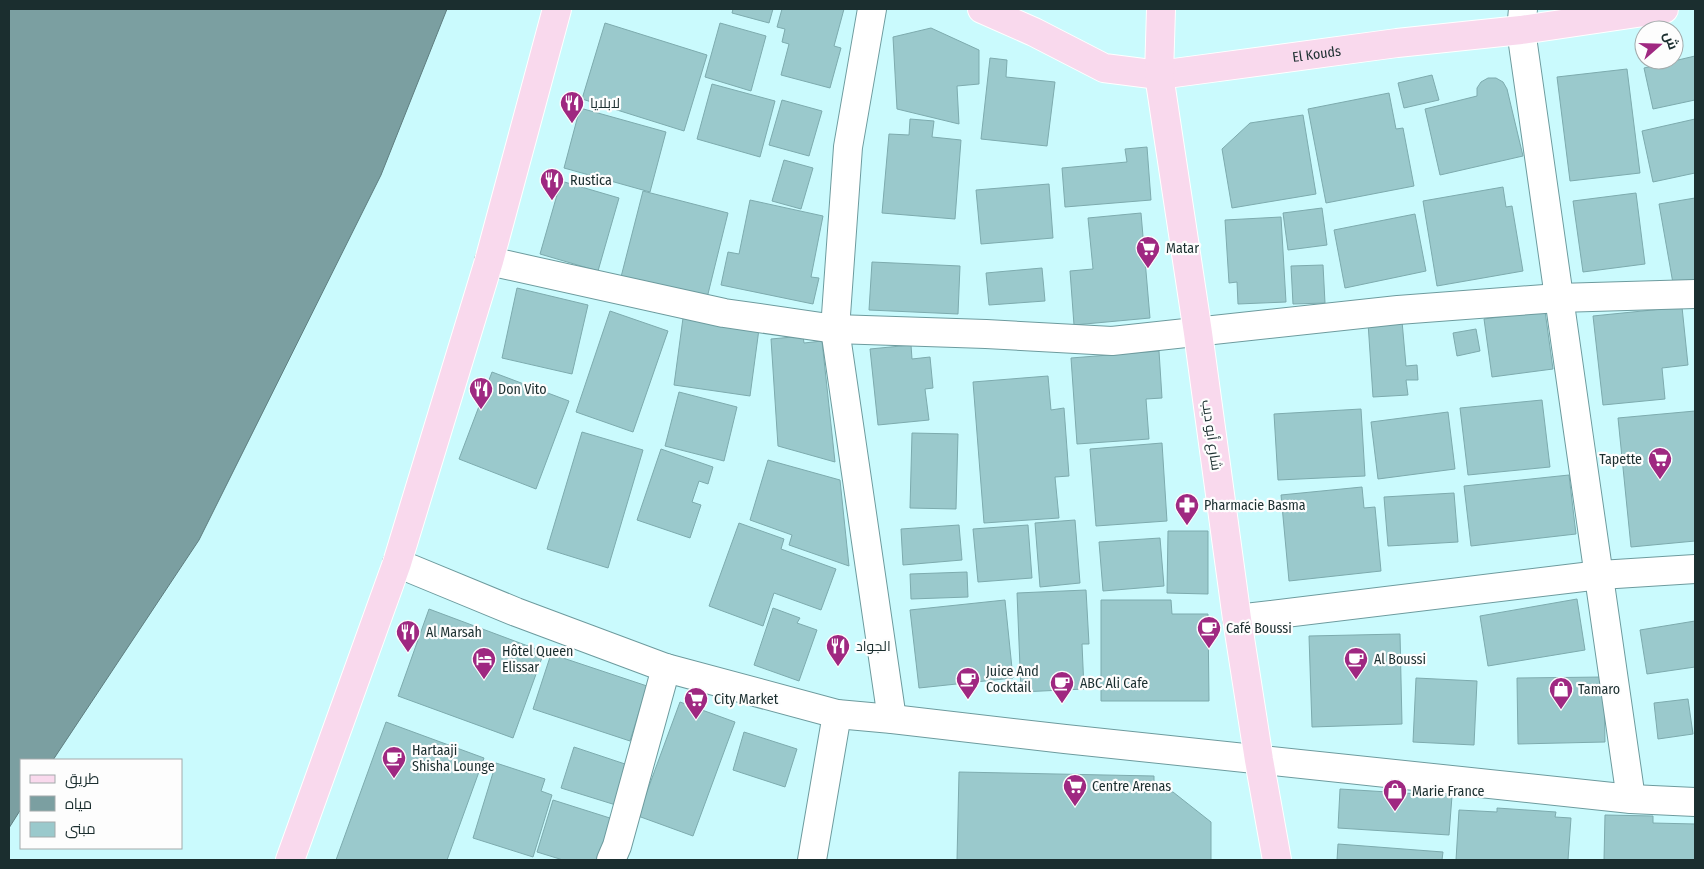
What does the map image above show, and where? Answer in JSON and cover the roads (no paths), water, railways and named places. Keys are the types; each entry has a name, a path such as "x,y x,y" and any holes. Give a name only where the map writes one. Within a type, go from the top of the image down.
{"main road":[{"path":"290,860 398,563 489,260 556,9"},
{"name":"El Kouds","path":"982,9 1034,32 1104,68 1159,75 1397,42 1522,19 1664,9"},
{"name":"شارع أبو ديب","path":"1161,9 1159,75 1198,333 1237,619 1277,860"}],"street":[{"path":"872,9 848,147 835,329 892,719"},
{"path":"1522,19 1558,298 1600,575 1631,799"},
{"path":"489,260 724,313 835,329 986,334 1112,341 1398,310 1558,298 1695,294"},
{"path":"398,563 516,612 666,668 838,714 1631,799 1695,802"},
{"path":"1237,619 1600,575 1695,569"},
{"path":"611,860 617,846 666,668"},
{"path":"812,860 838,714"}],"water":[{"path":"9,9 447,9 381,175 199,540 54,759 20,759 20,811 9,828"}],"place":[{"name":"لابلايا","path":"572,124"},
{"name":"Rustica","path":"552,201"},
{"name":"Matar","path":"1148,269"},
{"name":"Don Vito","path":"481,410"},
{"name":"Tapette","path":"1660,480"},
{"name":"Pharmacie Basma","path":"1187,526"},
{"name":"Café Boussi","path":"1209,649"},
{"name":"Al Marsah","path":"408,653"},
{"name":"الجواد","path":"838,667"},
{"name":"Hôtel Queen Elissar","path":"484,680"},
{"name":"Al Boussi","path":"1356,680"},
{"name":"Juice And Cocktail","path":"968,700"},
{"name":"ABC Ali Cafe","path":"1062,704"},
{"name":"Tamaro","path":"1561,710"},
{"name":"City Market","path":"696,720"},
{"name":"Hartaaji Shisha Lounge","path":"394,779"},
{"name":"Centre Arenas","path":"1075,807"},
{"name":"Marie France","path":"1395,812"}]}
